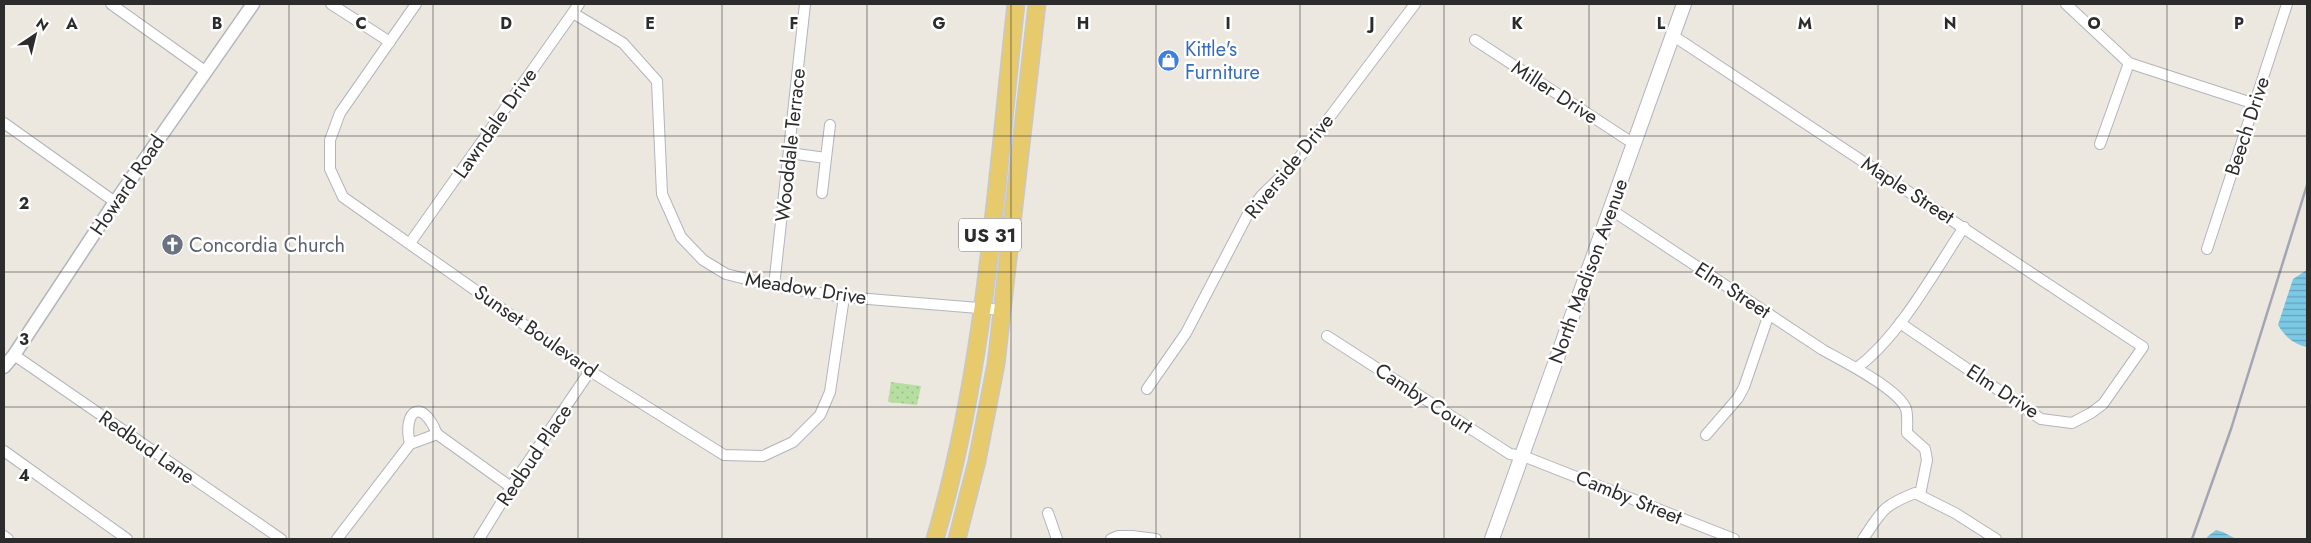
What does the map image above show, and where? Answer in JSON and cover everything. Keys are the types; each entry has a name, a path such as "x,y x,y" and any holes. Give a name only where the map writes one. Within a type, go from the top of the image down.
{"main road":[{"name":"US 31","path":"937,532 954,465 976,354 1016,4"},
{"name":"US 31","path":"957,539 977,462 996,364 1037,4"},
{"name":"North Madison Avenue","path":"1492,539 1684,4"}],"street":[{"path":"111,4 205,71"},
{"name":"Howard Road","path":"4,367 14,355 114,202 251,4"},
{"path":"332,4 390,42"},
{"name":"Sunset Boulevard","path":"416,4 340,113 330,140 330,170 343,197 590,371 724,455 763,456 793,442 820,415 830,392 844,297"},
{"name":"Wooddale Terrace","path":"774,286 805,4"},
{"name":"Riverside Drive","path":"1147,389 1186,333 1248,212 1262,195 1296,162 1415,4"},
{"path":"2066,4 2129,63 2255,104"},
{"name":"Beech Drive","path":"2207,249 2287,4"},
{"name":"Meadow Drive","path":"576,8 624,43 656,81 662,194 681,237 704,260 726,274 774,286 844,297 1003,310"},
{"name":"Lawndale Drive","path":"410,243 576,8"},
{"name":"Maple Street","path":"1672,35 2143,347"},
{"name":"Miller Drive","path":"1475,40 1634,144"},
{"path":"2100,144 2129,63"},
{"path":"4,123 114,202"},
{"path":"822,192 830,125"},
{"path":"789,153 826,158"},
{"name":"Elm Street","path":"1610,209 1823,350 1858,368 1899,399 1906,408 1906,433 1925,449 1927,460 1918,494"},
{"path":"1858,368 1874,355 1900,323 1964,227"},
{"path":"1706,435 1738,398 1744,387 1769,314"},
{"name":"Elm Drive","path":"1900,323 2041,419 2072,423 2103,404 2143,347"},
{"name":"Camby Court","path":"1327,336 1510,454 1523,456"},
{"name":"Redbud Lane","path":"14,355 281,539"},
{"name":"Redbud Place","path":"479,539 511,487 590,371"},
{"path":"410,444 406,429 410,417 415,413 423,412 428,414 437,434 511,487"},
{"path":"337,539 410,444 437,434"},
{"path":"4,451 127,539"},
{"name":"Camby Street","path":"1523,456 1734,539"},
{"path":"1863,539 1884,508 1896,500 1918,494 1955,512 1996,539"},
{"path":"1048,513 1057,539"},
{"path":"4,536 8,539"},
{"path":"1111,539 1118,536 1156,539"}],"green space":[{"path":"891,382 921,386 917,405 888,402"}],"water":[{"path":"2307,270 2307,347 2290,339 2278,325 2293,279"},
{"path":"2216,530 2236,539 2208,539 2207,537"}],"railway":[{"path":"2192,539 2231,429 2307,185"}],"place":[{"name":"Kittle's Furniture","path":"1169,61"},
{"name":"Concordia Church","path":"173,245"}]}
